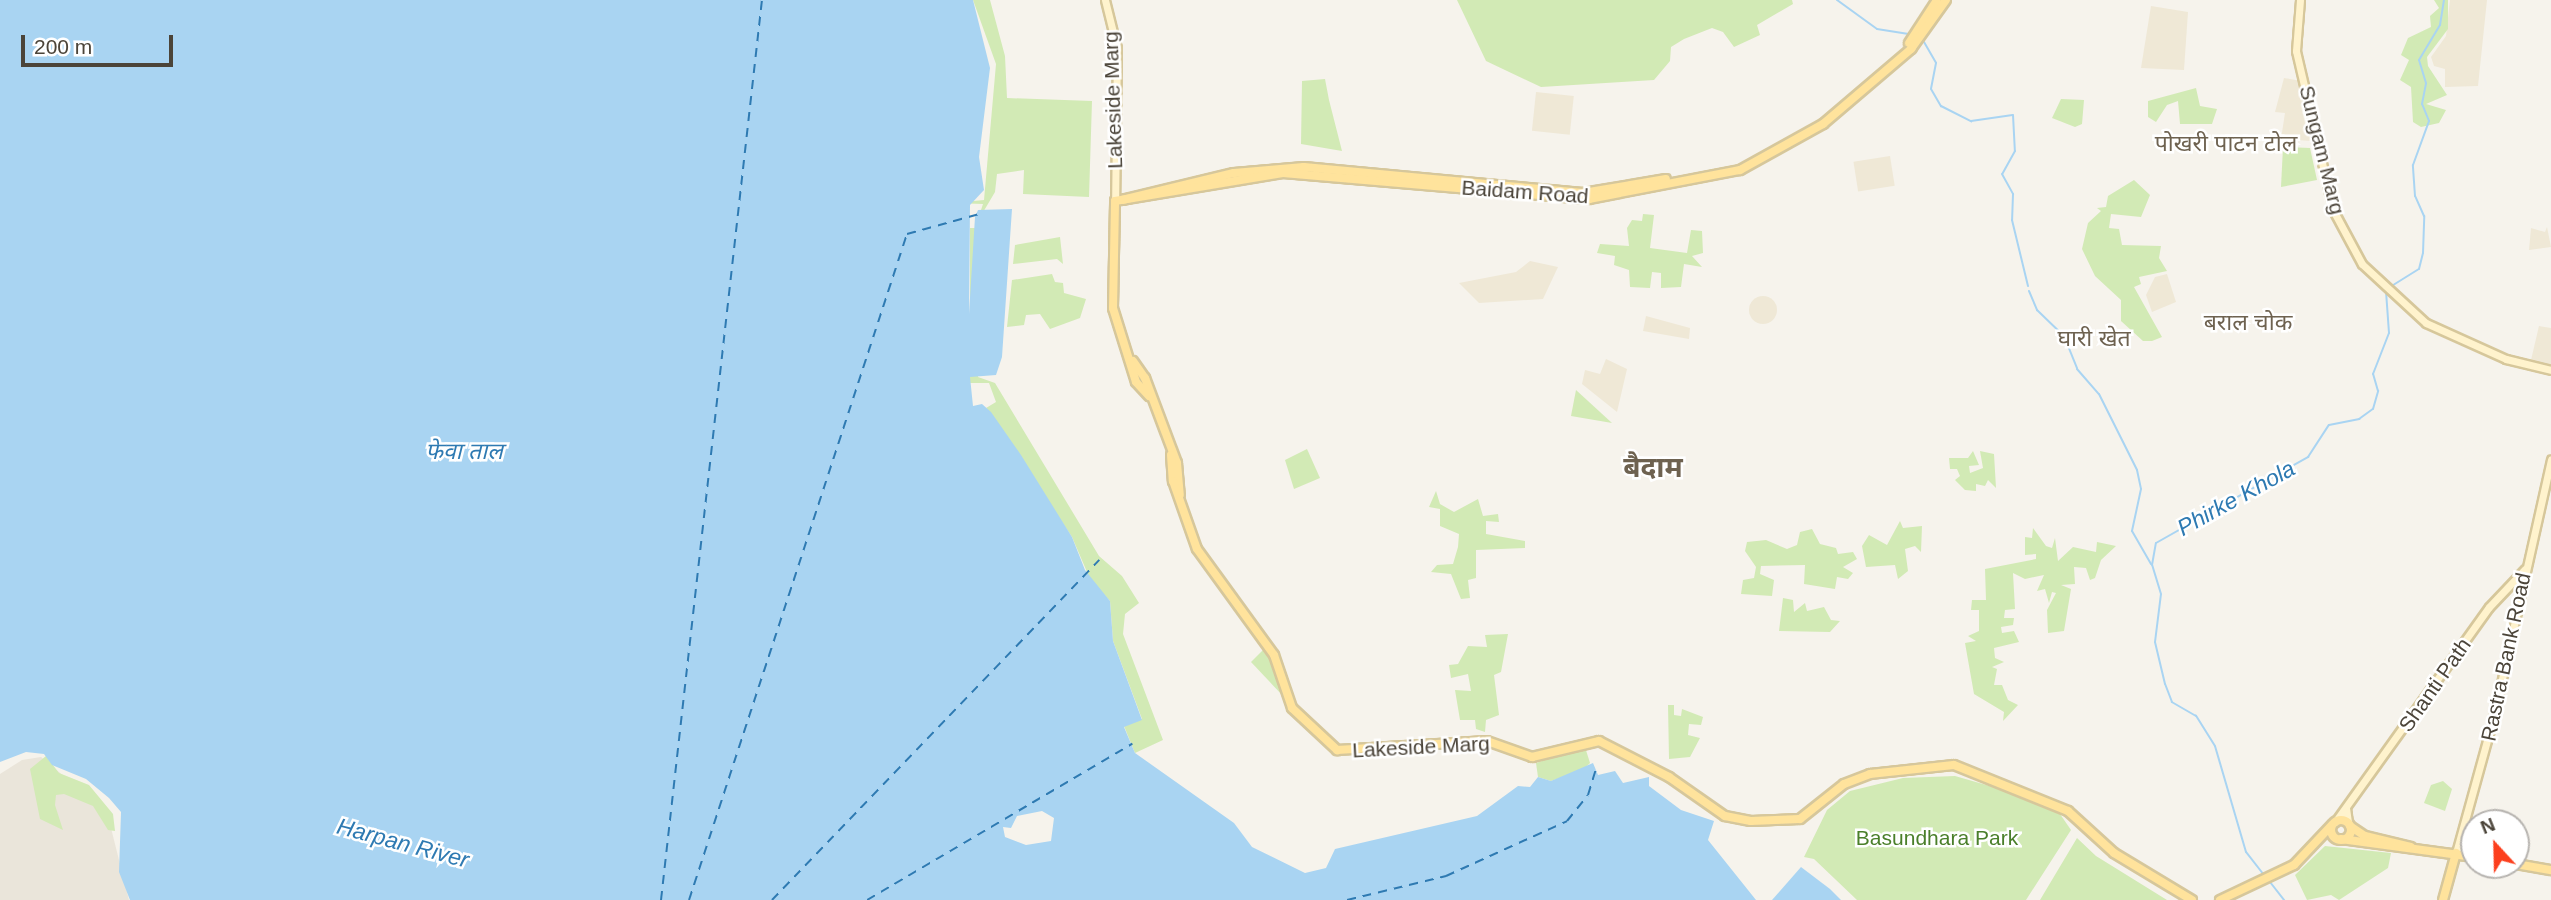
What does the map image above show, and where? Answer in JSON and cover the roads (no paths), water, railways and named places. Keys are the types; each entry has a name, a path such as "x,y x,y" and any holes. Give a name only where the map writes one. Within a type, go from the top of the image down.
{"main road":[{"name":"Lakeside Marg","path":"1105,0 1116,48 1119,200 1111,294 1133,361 1139,389 1149,396 1171,455 1171,473 1193,541 1274,655 1292,708 1337,750 1487,741 1532,757 1599,741 1660,771 1725,816 1751,821 1800,819 1844,783 1870,774 1954,765 2068,811 2114,853 2192,900"},
{"name":"Baidam Road","path":"1119,200 1265,169 1349,170 1589,193 1738,165 1820,120 1907,46 1937,0"},
{"name":"Baidam Road","path":"1119,200 1293,173 1589,199 1740,170 1822,124 1911,49 1946,0"},
{"name":"Sungam Marg","path":"2300,0 2296,51 2333,210 2362,264 2389,293 2426,323 2506,359 2551,370"},
{"name":"Rastra Bank Road","path":"2456,853 2493,719 2551,459"},
{"name":"Shanti Path","path":"2333,824 2489,607 2525,569"},
{"path":"2340,839 2349,825 2347,804"},
{"path":"2333,824 2349,825 2365,836 2414,848"},
{"path":"2333,824 2340,839"},
{"path":"2220,900 2274,877 2312,847 2333,824"},
{"path":"2312,847 2340,839 2460,854"},
{"path":"2443,900 2456,853"},
{"path":"2530,866 2551,870"}],"water":[{"name":"फेवा ताल","path":"0,0 973,0 990,68 979,157 984,190 970,205 969,314 975,217 978,210 1012,209 1002,357 996,375 970,377 973,406 982,404 991,412 1072,537 1085,570 1110,601 1113,641 1142,720 1124,727 1135,753 1234,823 1252,847 1305,873 1326,868 1335,849 1477,816 1518,786 1530,787 1538,777 1551,781 1593,763 1598,775 1615,771 1623,783 1649,777 1649,786 1681,810 1714,821 1708,840 1756,900 130,900 119,872 121,812 109,798 86,779 52,765 44,754 26,752 0,762","holes":["1042,811 1054,818 1051,841 1026,845 1005,837 1003,827 1011,828 1017,816"]},
{"path":"1801,867 1830,889 1841,900 1772,900"}],"waterway":[{"path":"1837,0 1877,29 1909,34"},
{"name":"Phirke Khola","path":"2390,287 2419,269 2423,253 2424,216 2415,196 2413,165 2429,121 2422,104 2426,83 2419,60 2440,25 2444,0"},
{"path":"1924,42 1936,63 1931,89 1941,106 1971,121 2013,115 2015,151 2002,174 2013,194 2012,220 2028,286"},
{"path":"2029,291 2037,310 2064,336 2077,369 2099,394 2137,470 2141,489 2132,531 2151,564"},
{"name":"Phirke Khola","path":"2264,875 2246,852 2215,746 2196,716 2172,702 2165,684 2155,642 2161,594 2152,565 2156,543 2308,457 2329,425 2359,419 2373,409 2378,391 2373,374 2389,333 2386,291"},
{"name":"Phirke Khola","path":"2270,882 2284,900"}],"district":[{"name":"पोखरी पाटन टोल","path":"2226,143"},
{"name":"बराल चोक","path":"2248,322"},
{"name":"घारी खेत","path":"2094,338"},
{"name":"बैदाम","path":"1653,468"}],"park label":[{"name":"Basundhara Park","path":"1937,838"}],"water label":[{"name":"Harpan River","path":"403,843"}]}
